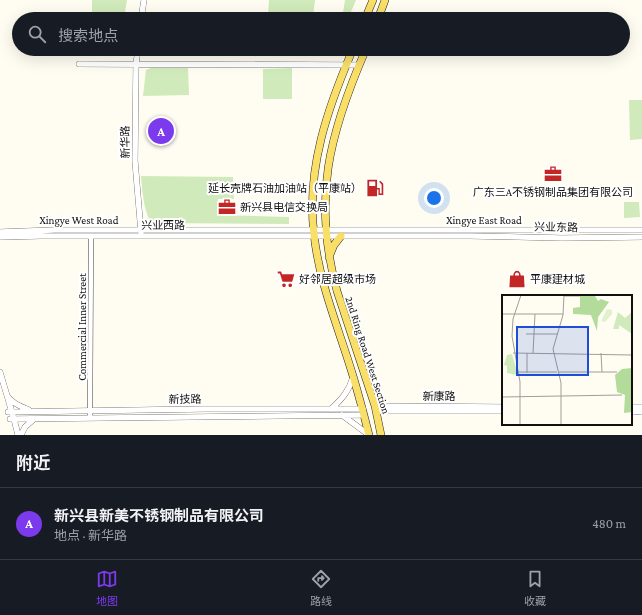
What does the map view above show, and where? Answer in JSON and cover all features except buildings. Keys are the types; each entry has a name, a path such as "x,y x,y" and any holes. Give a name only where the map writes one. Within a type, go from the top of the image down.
{"main road":[{"path":"368,12 373,0"},
{"path":"381,12 385,0"},
{"name":"2nd Ring Road West Section","path":"350,56 331,102 322,130 314,184 314,232 321,275 353,377 369,435"},
{"name":"2nd Ring Road West Section","path":"363,56 334,136 325,184 325,233 337,291 375,408 381,435"},
{"path":"329,258 334,244 341,236"}],"street":[{"path":"142,12 144,0"},
{"name":"新华路","path":"137,56 136,160 141,233"},
{"path":"79,64 359,65"},
{"name":"Xingye West Road","path":"0,232 54,230 141,233 325,233"},
{"name":"Xingye East Road","path":"325,233 642,230"},
{"name":"兴业西路","path":"0,237 91,236 141,233"},
{"name":"兴业东路","path":"325,233 341,236 642,238"},
{"name":"Commercial Inner Street","path":"90,418 91,236"},
{"path":"0,372 7,394 10,412"},
{"path":"331,409 343,398 353,377"},
{"path":"0,384 18,435"},
{"path":"7,394 10,400 20,406 34,411"},
{"name":"新康路","path":"375,408 502,406"},
{"name":"新康路","path":"375,408 502,411"},
{"name":"新技路","path":"10,412 90,410 331,409 363,412"},
{"name":"新技路","path":"12,419 342,415 363,412"},
{"path":"342,415 369,435"},
{"path":"12,419 14,435"},
{"path":"21,435 25,427 34,419"}],"green space":[{"path":"92,0 127,0 125,12 92,12"},
{"path":"269,0 315,0 314,12 268,12"},
{"path":"345,0 356,0 351,12 343,12"},
{"path":"151,68 188,68 189,95 143,96 146,70"},
{"path":"292,68 292,99 263,99 263,69"},
{"path":"629,100 642,100 642,139 630,140"},
{"path":"141,176 233,177 234,199 218,199 218,215 289,217 289,224 153,223 147,215"},
{"path":"624,202 639,202 640,217 624,218"}],"place":[{"name":"新兴县新美不锈钢制品有限公司","path":"161,131"},
{"name":"广东三A不锈钢制品集团有限公司","path":"553,174"},
{"name":"延长壳牌石油加油站（平康站）","path":"375,188"},
{"name":"新兴县电信交换局","path":"227,207"},
{"name":"好邻居超级市场","path":"286,279"},
{"name":"平康建材城","path":"517,279"}]}
